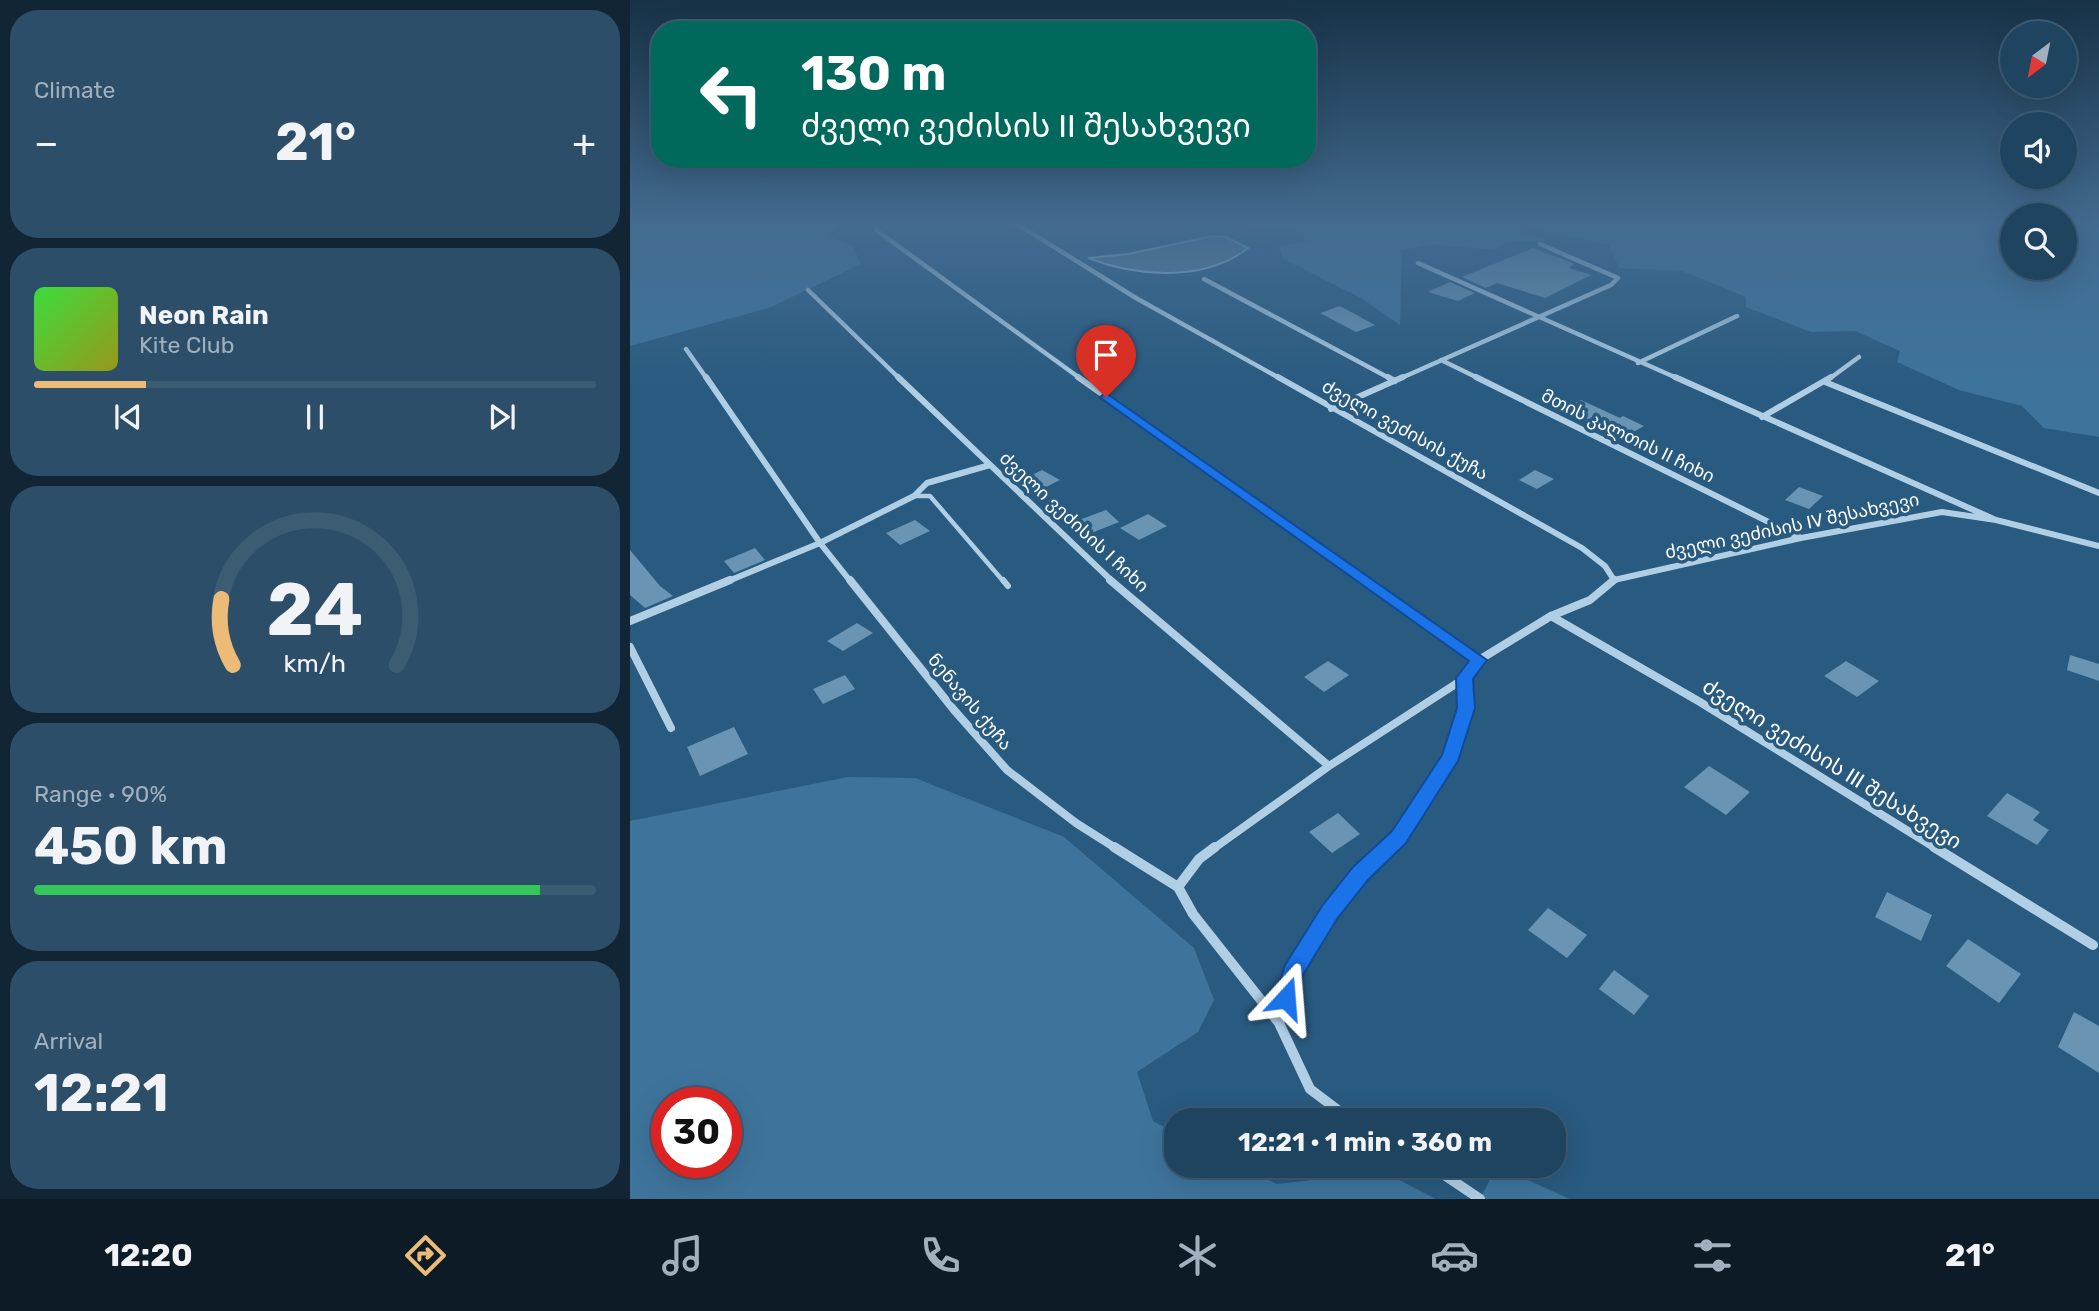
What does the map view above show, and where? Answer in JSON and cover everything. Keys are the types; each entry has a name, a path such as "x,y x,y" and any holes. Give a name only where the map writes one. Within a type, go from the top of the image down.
{"street":[{"path":"944,280 1479,660"},
{"name":"ძველი ვეძისის ქუჩა","path":"1107,280 1331,409 1582,548 1605,566 1614,580"},
{"path":"1205,280 1395,381"},
{"path":"1454,280 1996,520"},
{"path":"1331,409 1611,285 1616,280"},
{"name":"ძველი ვეძისის I ჩიხი","path":"808,290 1094,566 1329,766"},
{"path":"1638,363 1737,316"},
{"name":"ნენავის ქუჩა","path":"686,349 820,543 954,710 1007,770 1076,823 1178,887 1193,914 1279,1023"},
{"path":"1762,417 1825,382 1860,357"},
{"name":"მთის კალთის II ჩიხი","path":"1441,360 1801,538"},
{"path":"1825,382 2099,493"},
{"path":"630,621 820,543 914,496 928,483 990,465"},
{"name":"ძველი ვეძისის IV შესახვევი","path":"1614,580 1801,538 1942,512 1996,520 2099,546"},
{"path":"1178,887 1199,859 1329,766 1465,678 1479,660 1551,615 1590,600 1614,580"},
{"name":"ძველი ვეძისის III შესახვევი","path":"1551,615 1700,702 2093,945"},
{"path":"630,647 671,728"},
{"path":"1335,1108 1310,1089 1279,1023 1293,972 1329,912 1361,874 1399,837 1451,756 1466,708 1465,678"},
{"path":"1449,1178 1480,1199"}],"lane":[{"path":"914,496 930,496 1008,586"}],"shaded area":[{"path":"630,280 828,280 769,308 630,346"},
{"path":"1325,280 1401,280 1400,325 1361,298"},
{"path":"1704,280 2099,280 2099,437 2044,428 2022,406 1959,390 1897,362 1900,351 1855,331 1811,332 1746,307 1746,297"},
{"path":"848,777 915,778 1064,837 1194,948 1214,1000 1198,1032 1137,1072 1153,1121 1164,1127 1164,1178 1265,1178 1277,1184 1330,1178 1396,1178 1436,1199 630,1199 630,821"},
{"path":"1491,1178 1524,1178 1570,1199 1480,1199"}],"building":[{"path":"1468,280 1581,280 1545,298 1497,283 1486,288"},
{"path":"1450,282 1475,293 1458,301 1428,292"},
{"path":"1340,306 1375,325 1356,332 1320,313"},
{"path":"1581,400 1644,426 1621,439 1562,410"},
{"path":"1042,470 1060,480 1034,493 1017,483"},
{"path":"1535,470 1554,479 1537,489 1519,480"},
{"path":"1799,487 1823,496 1809,509 1785,500"},
{"path":"1106,510 1119,522 1084,536 1071,523"},
{"path":"1148,514 1167,526 1139,540 1120,528"},
{"path":"915,520 930,531 900,545 886,533"},
{"path":"755,548 765,560 734,573 724,561"},
{"path":"630,550 660,586 673,596 645,608 630,595"},
{"path":"857,623 873,633 843,651 827,641"},
{"path":"2070,655 2099,664 2099,681 2067,670"},
{"path":"1328,661 1349,675 1324,692 1304,677"},
{"path":"1846,661 1879,681 1857,697 1824,676"},
{"path":"845,675 855,689 823,704 813,689"},
{"path":"734,727 748,754 700,776 687,747"},
{"path":"1709,766 1750,792 1726,815 1684,787"},
{"path":"2007,793 2040,812 2033,820 2049,830 2037,845 1987,816"},
{"path":"1338,813 1360,834 1332,853 1309,832"},
{"path":"1887,892 1932,915 1921,941 1875,917"},
{"path":"1548,908 1587,935 1567,958 1528,930"},
{"path":"1968,939 2021,974 1999,1003 1946,966"},
{"path":"1614,970 1649,996 1634,1015 1599,989"},
{"path":"2074,1012 2099,1026 2099,1073 2058,1047"}],"route":[{"path":"1106,397 1479,660 1465,678 1466,708 1451,756 1399,837 1361,874 1329,912 1293,972 1286,998"}]}
